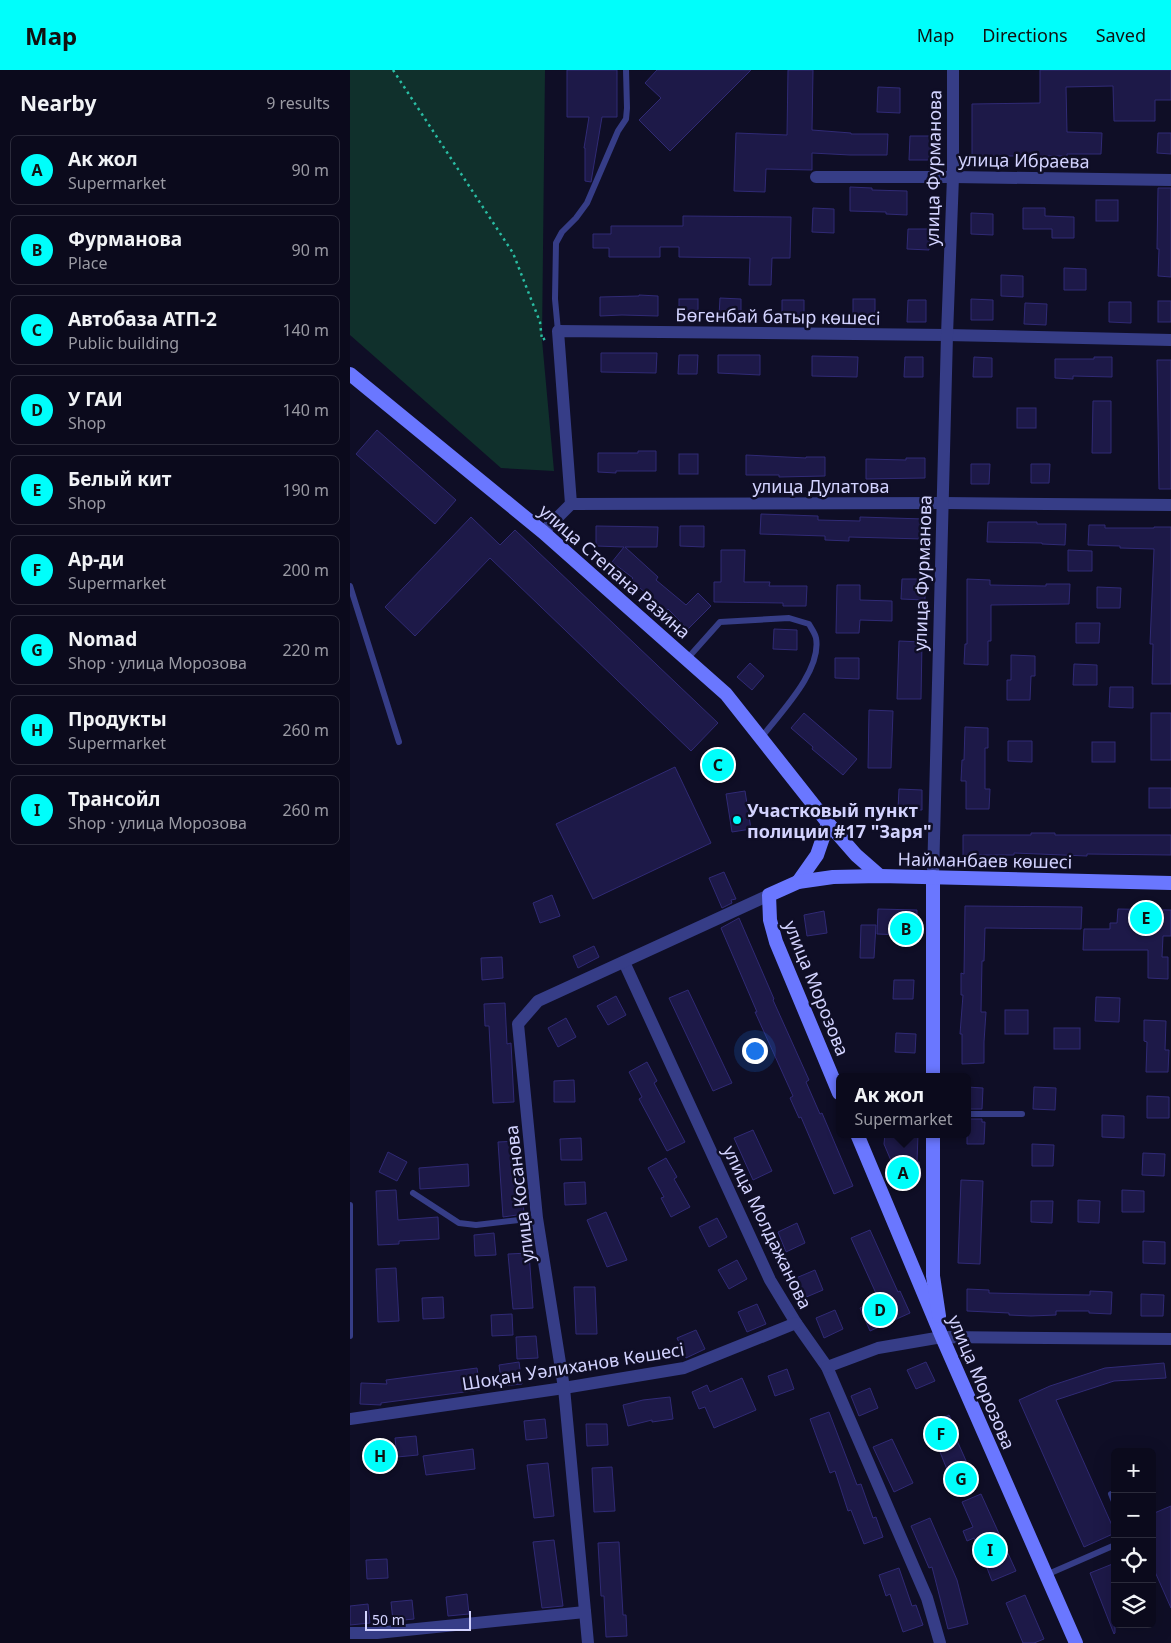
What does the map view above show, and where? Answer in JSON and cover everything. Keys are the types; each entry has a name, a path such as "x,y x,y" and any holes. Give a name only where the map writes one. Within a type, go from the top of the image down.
{"main road":[{"name":"улица Степана Разина","path":"350,374 543,532 726,694 828,823 856,855 880,876"},
{"path":"770,895 798,882 817,855 828,823"},
{"name":"Найманбаев көшесі","path":"798,882 833,877 880,876 1171,883"},
{"name":"улица Фурманова","path":"933,877 933,1073"},
{"name":"улица Морозова","path":"770,895 770,920 776,942 836,1086"},
{"name":"улица Морозова","path":"859,1138 942,1337 1076,1643"},
{"path":"933,1138 933,1276 942,1337"}],"street":[{"name":"улица Фурманова","path":"933,877 953,177 953,70"},
{"name":"улица Ибраева","path":"816,177 1171,180"},
{"name":"Бөгенбай батыр көшесі","path":"558,331 947,335 1171,340"},
{"path":"543,532 571,504 558,331"},
{"name":"улица Дулатова","path":"571,504 943,503 1171,505"},
{"name":"улица Косанова","path":"588,1643 564,1388 537,1218 518,1024 538,1001 770,895"},
{"name":"улица Молдажанова","path":"624,962 770,1280 796,1323 827,1367 926,1598 940,1643"},
{"name":"Шоқан Уәлиханов Көшесі","path":"350,1419 564,1388 684,1368 796,1323"},
{"path":"827,1367 878,1348 942,1337 1171,1339"},
{"path":"350,1633 377,1633 585,1612"}],"lane":[{"path":"558,331 555,299 556,243 562,232 587,203 618,131 626,119 626,70"},
{"path":"350,586 399,742"},
{"path":"686,659 720,622 789,618 809,624 816,637 816,652 808,678 761,738"},
{"path":"971,1114 1022,1114"},
{"path":"413,1193 460,1223 476,1225 537,1218"},
{"path":"350,1205 350,1336"},
{"path":"1046,1575 1111,1547"}],"path":[{"path":"393,70 513,253 540,322 542,340 558,331"}],"green space":[{"path":"350,70 545,70 542,340 554,471 501,468 350,335"}],"building":[{"path":"567,70 617,70 617,117 602,117 591,182 585,181 584,148 589,117 567,117"},
{"path":"657,70 751,70 670,151 639,120 661,98 645,83"},
{"path":"788,70 813,70 812,130 851,134 888,134 887,155 812,153 812,170 766,169 765,192 734,191 736,133 787,135"},
{"path":"1040,70 1171,70 1171,100 1155,100 1155,121 1114,121 1113,86 1066,87 1067,132 1102,133 1101,154 972,156 972,104 1040,103"},
{"path":"878,87 900,88 900,113 877,112"},
{"path":"1158,133 1171,133 1171,154 1157,153"},
{"path":"910,136 931,136 931,160 909,160"},
{"path":"850,187 907,191 907,215 886,214 886,212 850,211"},
{"path":"1158,188 1171,188 1171,277 1158,276"},
{"path":"1096,200 1118,200 1118,221 1096,221"},
{"path":"813,208 834,209 834,233 812,232"},
{"path":"1023,208 1045,208 1045,216 1074,217 1074,238 1052,238 1052,229 1023,229"},
{"path":"971,213 993,214 993,235 971,234"},
{"path":"683,216 791,217 790,258 772,258 771,285 749,285 750,258 679,257 679,247 660,247 660,257 609,257 609,248 593,248 593,234 611,234 611,226 683,226"},
{"path":"908,229 930,229 929,250 907,249"},
{"path":"1064,268 1086,269 1086,290 1064,290"},
{"path":"1001,275 1023,276 1023,297 1001,296"},
{"path":"658,296 658,316 600,316 600,297"},
{"path":"720,298 741,299 741,316 719,316"},
{"path":"679,299 698,299 698,318 679,318"},
{"path":"853,299 875,299 875,320 853,320"},
{"path":"971,299 993,300 993,320 971,320"},
{"path":"782,300 804,300 804,319 782,318"},
{"path":"908,300 926,300 926,322 907,322"},
{"path":"1158,301 1171,301 1171,322 1158,322"},
{"path":"1109,302 1131,302 1131,323 1109,322"},
{"path":"1025,303 1047,304 1046,325 1024,324"},
{"path":"601,353 657,353 656,373 601,372"},
{"path":"679,355 698,355 697,374 678,374"},
{"path":"718,355 760,355 760,375 718,373"},
{"path":"812,356 858,357 857,377 812,376"},
{"path":"905,357 923,357 923,377 904,377"},
{"path":"974,357 992,358 992,377 973,377"},
{"path":"1094,357 1112,357 1112,377 1073,376 1073,379 1055,378 1055,359 1094,359"},
{"path":"1157,360 1171,360 1171,489 1159,489"},
{"path":"1093,401 1111,401 1111,453 1092,453"},
{"path":"1017,408 1036,408 1036,428 1017,428"},
{"path":"377,430 456,500 435,524 356,454"},
{"path":"638,451 656,451 656,471 598,472 598,453 638,453"},
{"path":"679,454 698,454 698,474 679,474"},
{"path":"746,455 825,457 825,476 779,477 779,475 746,475"},
{"path":"906,458 925,458 925,478 866,479 866,459 906,460"},
{"path":"971,464 990,464 989,484 971,484"},
{"path":"1031,464 1050,464 1049,483 1031,483"},
{"path":"761,514 818,516 818,520 860,521 860,517 924,519 924,539 849,537 849,541 825,540 825,536 760,534"},
{"path":"471,517 500,545 515,530 718,723 691,751 490,558 415,636 385,607"},
{"path":"988,522 1066,524 1065,545 987,542"},
{"path":"1089,525 1105,525 1105,528 1171,527 1171,684 1152,684 1153,644 1150,644 1154,549 1088,545"},
{"path":"596,526 658,527 657,547 625,547 658,577 656,580 686,605 698,593 711,606 688,629 668,609 666,611 631,580 633,578 612,562 624,547 596,546"},
{"path":"680,526 704,526 704,547 680,546"},
{"path":"721,550 745,550 744,582 770,582 769,586 807,586 806,606 783,606 783,603 714,602 714,582 721,582"},
{"path":"1068,550 1092,551 1092,571 1068,571"},
{"path":"902,579 925,579 925,600 901,599"},
{"path":"967,579 990,580 990,585 1046,586 1046,584 1070,584 1069,604 991,605 991,641 988,641 988,665 964,664 965,644 967,644"},
{"path":"837,585 860,585 860,600 892,601 892,621 860,620 859,633 836,633"},
{"path":"1097,587 1121,588 1120,608 1097,608"},
{"path":"1076,623 1100,623 1099,643 1076,643"},
{"path":"774,629 797,630 797,650 773,649"},
{"path":"899,641 922,642 921,699 897,699"},
{"path":"1011,655 1035,656 1035,676 1031,676 1030,700 1007,700 1007,680 1011,680"},
{"path":"835,658 859,658 859,679 835,678"},
{"path":"750,663 764,676 752,690 737,677"},
{"path":"1074,664 1097,665 1097,685 1073,685"},
{"path":"1110,687 1133,687 1133,708 1109,707"},
{"path":"869,710 893,711 891,768 868,768"},
{"path":"804,713 857,759 843,775 791,728"},
{"path":"1151,713 1171,713 1171,760 1151,760"},
{"path":"965,727 988,728 988,748 985,748 985,789 990,789 989,809 966,809 966,781 961,781"},
{"path":"1008,741 1032,741 1032,762 1008,761"},
{"path":"1092,742 1115,742 1115,762 1092,762"},
{"path":"675,767 711,843 593,899 556,824"},
{"path":"1149,788 1171,788 1171,808 1149,808"},
{"path":"899,789 922,790 922,810 898,809"},
{"path":"745,791 751,829 732,832 726,794"},
{"path":"1031,833 1055,833 1055,835 1171,835 1171,855 1087,854 1087,856 1014,853 1014,855 963,855 963,835 1031,835"},
{"path":"724,872 736,899 731,900 732,903 722,908 709,878"},
{"path":"552,895 560,916 540,923 533,903"},
{"path":"965,906 1082,907 1081,929 985,928 981,1012 986,1012 984,1063 962,1064 962,1034 960,1034 963,995 961,995 961,973 964,974"},
{"path":"878,909 917,910 917,940 902,940 902,935 877,934"},
{"path":"1118,909 1171,910 1171,936 1163,936 1162,957 1168,957 1168,979 1148,978 1148,950 1083,950 1084,929 1110,929 1110,923 1117,923"},
{"path":"824,911 827,933 807,936 804,915"},
{"path":"739,918 809,1080 806,1082 820,1114 822,1113 853,1186 834,1194 801,1117 799,1118 790,1098 793,1096 755,1012 757,1012 721,928"},
{"path":"861,925 876,925 874,958 860,958"},
{"path":"594,946 599,957 578,968 573,956"},
{"path":"502,957 503,978 482,980 481,958"},
{"path":"894,980 914,980 913,999 893,999"},
{"path":"688,990 732,1083 713,1091 669,998"},
{"path":"616,996 626,1015 608,1025 597,1006"},
{"path":"1096,997 1120,998 1119,1022 1095,1021"},
{"path":"505,1003 507,1044 511,1043 514,1102 493,1103 489,1026 485,1026 484,1004"},
{"path":"1005,1010 1028,1010 1028,1034 1005,1034"},
{"path":"566,1018 576,1037 558,1047 548,1028"},
{"path":"1144,1020 1166,1021 1165,1050 1169,1050 1168,1072 1146,1072 1147,1042 1144,1041"},
{"path":"1054,1028 1080,1028 1080,1049 1054,1049"},
{"path":"896,1033 916,1034 915,1053 895,1052"},
{"path":"647,1062 657,1081 654,1083 685,1142 667,1151 639,1099 642,1097 629,1072"},
{"path":"574,1080 575,1102 554,1102 554,1081"},
{"path":"971,1087 983,1088 982,1109 971,1109"},
{"path":"1034,1087 1056,1088 1055,1110 1033,1109"},
{"path":"1147,1096 1169,1097 1169,1118 1147,1118"},
{"path":"1102,1115 1124,1116 1124,1138 1102,1137"},
{"path":"971,1119 982,1119 982,1122 985,1122 984,1144 967,1144 967,1138 971,1138"},
{"path":"753,1130 772,1171 753,1180 734,1138"},
{"path":"581,1138 582,1160 561,1160 560,1139"},
{"path":"885,1138 918,1138 917,1162 919,1162 921,1176 897,1175 884,1144"},
{"path":"519,1141 524,1214 503,1217 498,1142"},
{"path":"1032,1144 1054,1145 1053,1166 1032,1166"},
{"path":"388,1152 407,1162 397,1181 379,1172"},
{"path":"1143,1153 1165,1154 1164,1176 1142,1175"},
{"path":"666,1158 677,1177 674,1179 690,1207 671,1217 661,1198 664,1197 648,1168"},
{"path":"468,1164 469,1186 420,1189 419,1168"},
{"path":"961,1180 983,1181 980,1264 958,1263"},
{"path":"585,1182 586,1204 565,1205 564,1183"},
{"path":"396,1190 398,1220 438,1217 439,1239 399,1241 399,1244 378,1245 376,1191"},
{"path":"1122,1190 1144,1191 1144,1212 1122,1212"},
{"path":"1078,1200 1100,1201 1099,1223 1078,1222"},
{"path":"1031,1201 1053,1201 1052,1223 1031,1222"},
{"path":"606,1212 627,1260 607,1267 587,1220"},
{"path":"717,1218 727,1237 709,1247 699,1227"},
{"path":"797,1223 805,1243 786,1252 778,1232"},
{"path":"870,1230 898,1292 900,1291 910,1313 870,1331 860,1308 879,1300 851,1238"},
{"path":"494,1233 496,1255 475,1256 474,1235"},
{"path":"1143,1241 1165,1242 1165,1264 1143,1263"},
{"path":"529,1253 533,1308 513,1309 508,1254"},
{"path":"737,1260 747,1279 729,1289 718,1270"},
{"path":"396,1268 399,1321 378,1322 376,1269"},
{"path":"815,1270 823,1290 804,1298 796,1278"},
{"path":"574,1287 595,1287 597,1334 576,1334"},
{"path":"967,1289 989,1290 989,1293 1034,1294 1090,1295 1090,1291 1112,1292 1111,1314 1089,1313 1089,1311 1056,1311 1056,1315 1031,1316 967,1311"},
{"path":"1141,1294 1164,1295 1163,1316 1141,1316"},
{"path":"443,1297 444,1318 423,1319 422,1298"},
{"path":"757,1304 766,1324 747,1332 738,1312"},
{"path":"835,1310 843,1329 824,1338 816,1318"},
{"path":"512,1314 513,1335 492,1336 491,1315"},
{"path":"696,1330 705,1349 686,1358 677,1338"},
{"path":"536,1336 538,1358 517,1359 516,1337"},
{"path":"519,1362 522,1384 502,1386 499,1365"},
{"path":"926,1362 935,1381 916,1389 907,1370"},
{"path":"1164,1363 1166,1378 1114,1381 1056,1400 1111,1523 1111,1535 1084,1547 1019,1400 1050,1386 1105,1368"},
{"path":"477,1368 480,1390 381,1403 381,1405 360,1404 361,1383 387,1384 386,1380"},
{"path":"787,1369 794,1389 775,1396 768,1376"},
{"path":"742,1378 756,1410 714,1428 705,1407 699,1409 692,1392 707,1385 710,1392"},
{"path":"870,1388 878,1408 859,1416 851,1396"},
{"path":"670,1397 673,1419 652,1422 652,1420 628,1426 623,1405 643,1400"},
{"path":"829,1412 857,1485 861,1484 873,1518 876,1517 883,1537 864,1544 851,1510 848,1511 835,1471 830,1473 810,1419"},
{"path":"949,1415 958,1435 955,1436 967,1463 948,1472 940,1452 942,1451 930,1424"},
{"path":"545,1419 547,1438 526,1440 524,1421"},
{"path":"586,1424 607,1424 608,1445 587,1446"},
{"path":"416,1436 418,1455 397,1457 395,1438"},
{"path":"892,1439 913,1483 894,1492 873,1447"},
{"path":"473,1449 475,1469 426,1475 423,1456"},
{"path":"548,1463 554,1516 534,1518 527,1465"},
{"path":"612,1467 615,1511 594,1512 592,1468"},
{"path":"981,1494 1016,1571 992,1581 974,1538 967,1541 963,1531 973,1527 962,1502"},
{"path":"1171,1506 1171,1608 1156,1574 1156,1512"},
{"path":"930,1518 957,1580 968,1624 948,1629 932,1567 929,1568 911,1526"},
{"path":"554,1540 563,1606 542,1608 533,1542"},
{"path":"619,1542 623,1615 626,1615 627,1636 606,1637 604,1596 601,1596 598,1543"},
{"path":"387,1559 388,1578 367,1579 366,1560"},
{"path":"1111,1565 1111,1626 1090,1573"},
{"path":"899,1568 912,1606 916,1605 923,1625 903,1632 890,1594 886,1596 879,1575"},
{"path":"467,1594 469,1614 448,1616 446,1597"},
{"path":"1025,1595 1044,1639 1034,1643 1023,1643 1006,1603"},
{"path":"412,1600 414,1619 393,1621 391,1602"},
{"path":"368,1604 370,1623 350,1625 350,1606"}],"place":[{"name":"Автобаза АТП-2","path":"718,765"},
{"name":"Участковый пункт полиции #17 \"Заря\"","path":"737,820"},
{"name":"Белый кит","path":"1146,918"},
{"name":"Фурманова","path":"906,929"},
{"name":"Ак жол","path":"903,1173"},
{"name":"У ГАИ","path":"880,1310"},
{"name":"Ар-ди","path":"941,1434"},
{"name":"Продукты","path":"380,1456"},
{"name":"Nomad","path":"961,1479"},
{"name":"Трансойл","path":"990,1550"}]}
